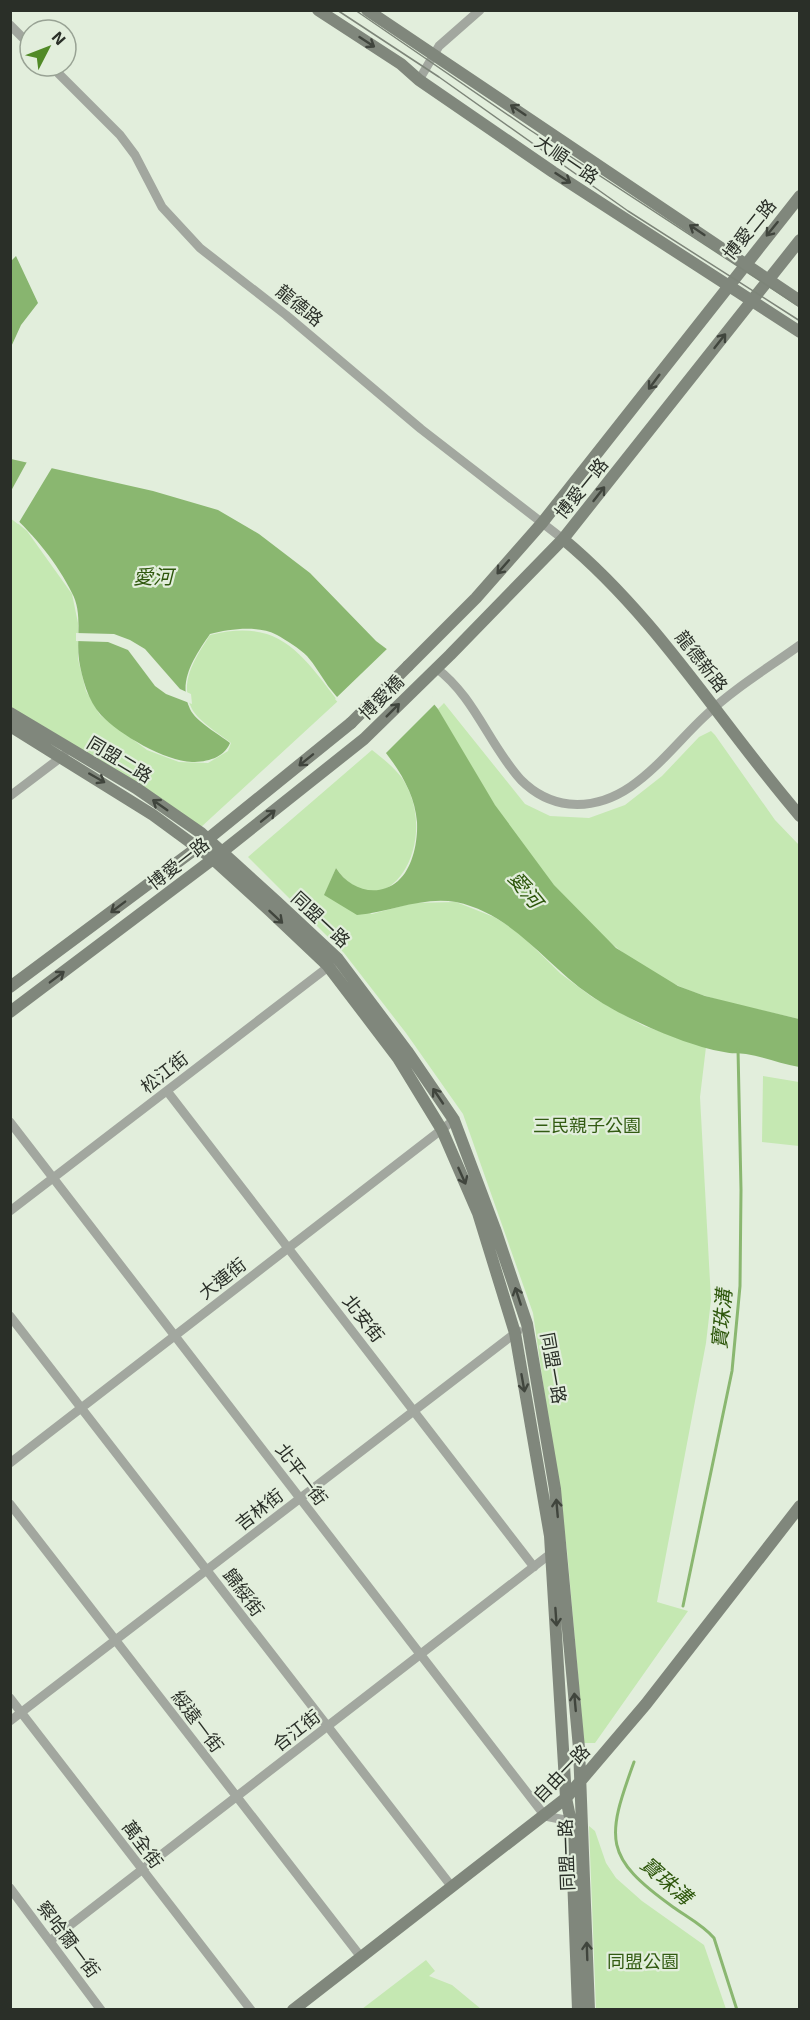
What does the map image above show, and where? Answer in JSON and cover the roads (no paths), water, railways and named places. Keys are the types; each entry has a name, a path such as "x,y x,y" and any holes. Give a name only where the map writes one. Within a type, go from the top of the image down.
{"street":[{"name":"大順一路","path":"318,10 401,64 419,80 553,172 800,332"},
{"name":"大順一路","path":"367,10 435,53 800,301"},
{"path":"419,80 439,46 480,10"},
{"name":"龍德路","path":"63,78 120,135 135,155 162,207 200,248 286,315 421,429 563,539"},
{"name":"博愛二路","path":"727,285 800,196"},
{"path":"751,301 800,240"},
{"name":"博愛一路","path":"408,666 476,598 542,523 727,285"},
{"name":"博愛一路","path":"422,682 537,568 563,539 751,301"},
{"name":"龍德新路","path":"563,539 588,561 651,626 800,816"},
{"path":"436,668 460,689 522,780 534,791 561,803 598,803 628,790 715,708 800,645"},
{"name":"博愛橋","path":"351,723 408,666"},
{"name":"博愛橋","path":"364,739 422,682"},
{"name":"同盟二路","path":"10,713 66,754"},
{"name":"博愛一路","path":"10,987 203,843 351,723"},
{"name":"同盟二路","path":"10,726 136,788 203,843"},
{"name":"博愛一路","path":"10,1012 218,856 364,739"},
{"path":"10,796 66,754"},
{"name":"同盟一路","path":"203,843 333,963 407,1051 454,1120 495,1228 527,1324 555,1489 566,1798 577,1822 589,2010"},
{"name":"同盟一路","path":"333,963 398,1058 441,1130 478,1213 515,1333 556,1550 580,1781 577,1822 578,2010"},
{"name":"松江街","path":"10,1212 333,963"},
{"name":"北安街","path":"167,1091 534,1567"},
{"name":"大連街","path":"10,1463 454,1120"},
{"name":"北平一街","path":"10,1122 545,1816"},
{"name":"歸綏街","path":"10,1316 452,1887"},
{"name":"吉林街","path":"10,1721 527,1324"},
{"name":"綏遠一街","path":"10,1504 361,1957"},
{"name":"自由一路","path":"293,2010 566,1798 646,1704 800,1506"},
{"name":"合江街","path":"51,1940 556,1550"},
{"name":"萬全街","path":"10,1698 251,2010"},
{"path":"545,1816 577,1822"},
{"name":"察哈爾一街","path":"10,1888 101,2010"}],"water":[{"name":"愛河","path":"11,459 153,491 218,510 259,534 310,573 376,641 392,653 438,709 495,805 554,885 616,948 678,986 705,996 799,1019 799,1067 753,1055 727,1053 691,1044 636,1021 590,995 528,941 495,917 476,908 456,902 431,901 357,915 324,895 336,868 356,886 381,890 398,881 411,862 417,837 413,802 406,784 383,749 328,686 307,656 277,635 253,629 235,629 210,634 194,660 187,679 187,699 193,714 230,743 219,756 203,761 181,761 156,752 119,731 101,715 92,703 84,682 78,652 77,609 72,593 45,550 11,514"}],"waterway":[{"name":"寶珠溝","path":"683,1606 732,1371 740,1286 741,1190 738,1049"},
{"name":"寶珠溝","path":"634,1762 618,1810 617,1845 633,1874 650,1890 700,1925 714,1938 737,2010"}],"tram line":[{"path":"337,10 439,77 628,211 800,321"},
{"path":"355,10 530,130 800,307"}],"park label":[{"name":"三民親子公園","path":"587,1125"},
{"name":"同盟公園","path":"643,1961"}]}
